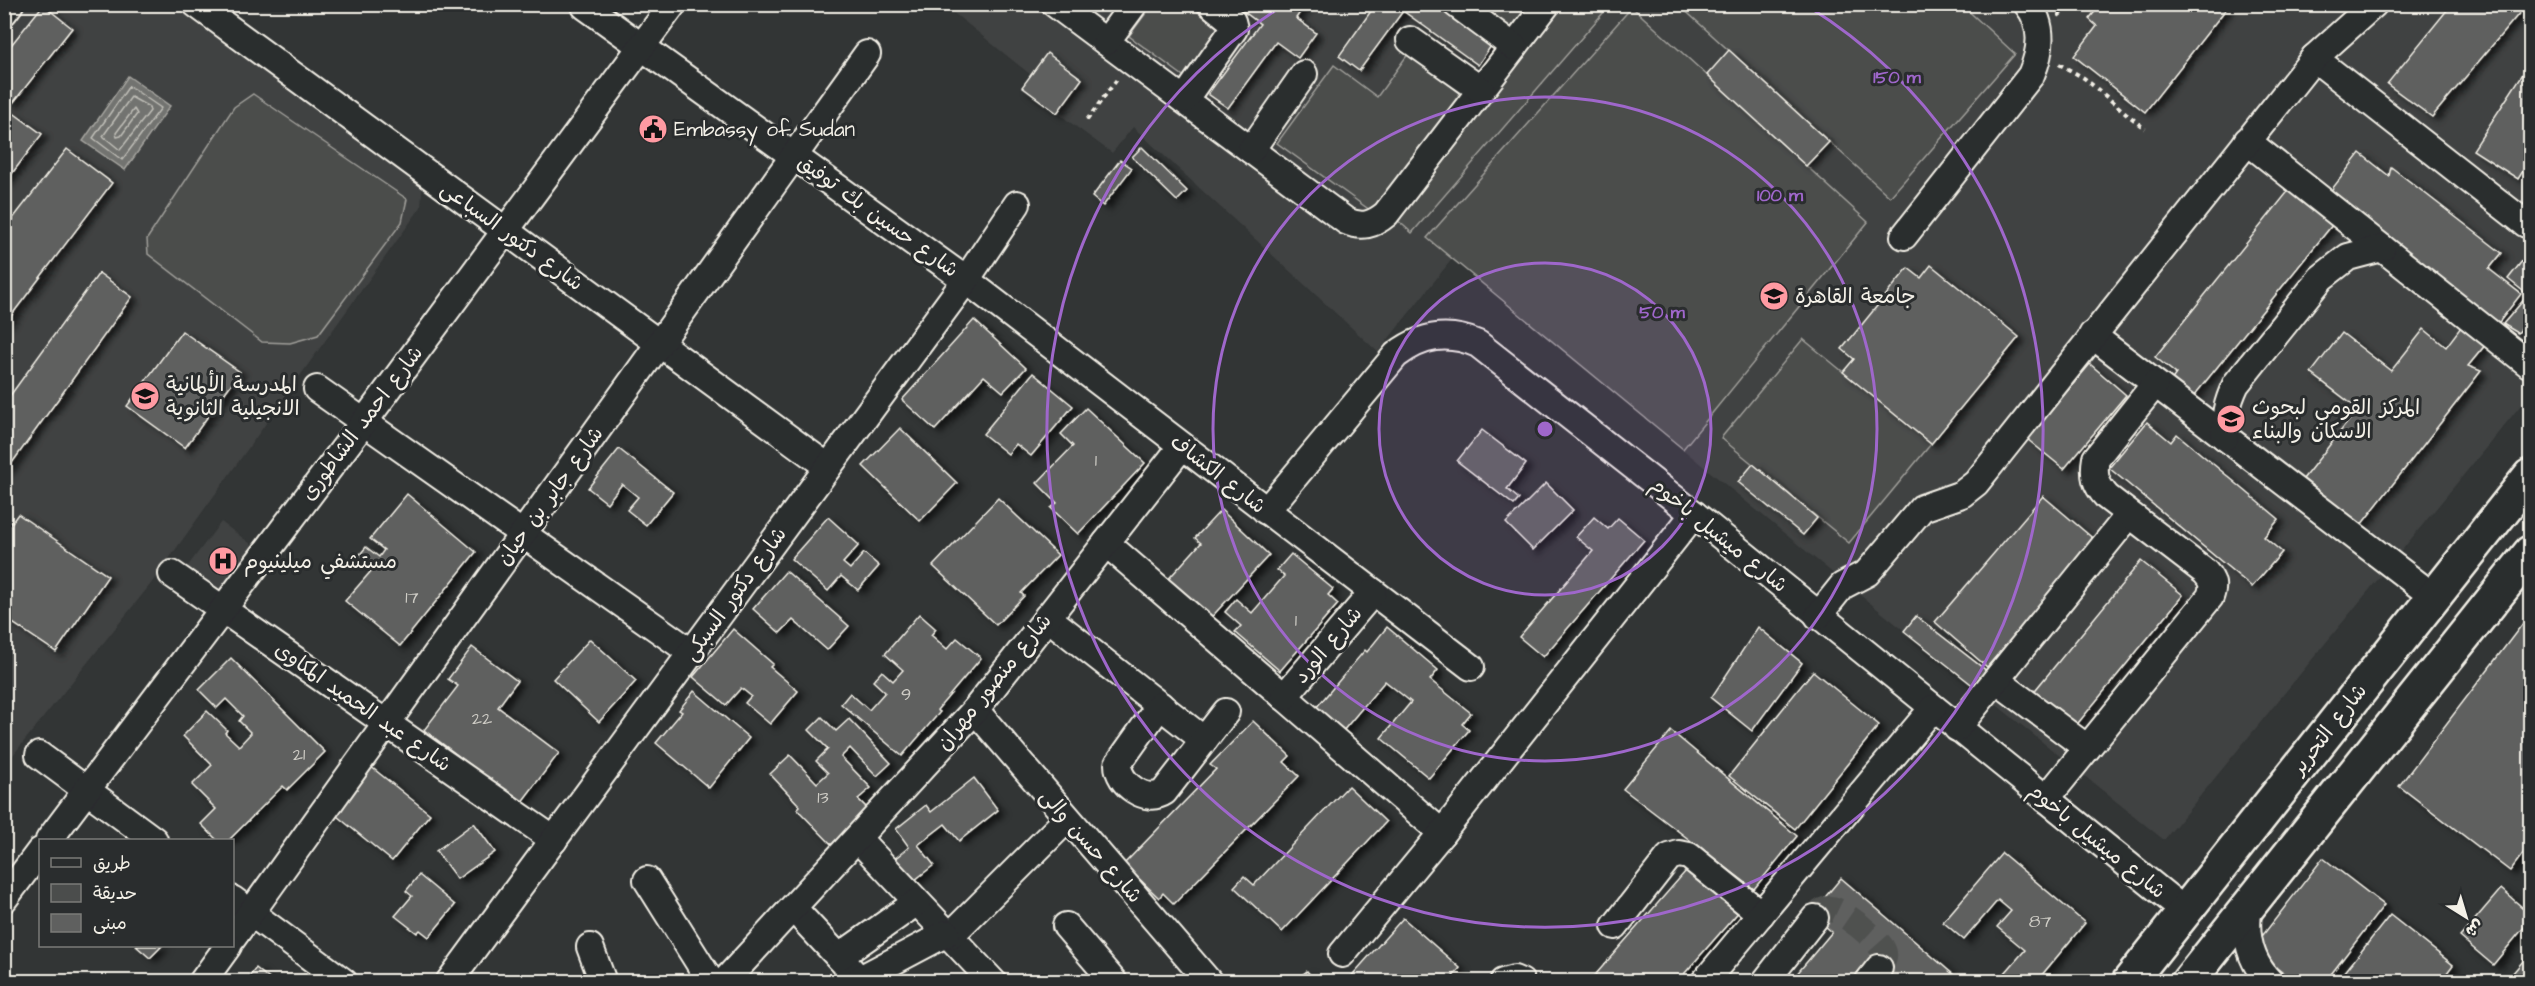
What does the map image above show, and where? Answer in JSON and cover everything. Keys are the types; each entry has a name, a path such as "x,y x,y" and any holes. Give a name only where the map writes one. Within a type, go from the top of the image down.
{"main road":[{"name":"شارع التحرير","path":"2129,981 2530,476"},
{"path":"2188,981 2530,553"},
{"path":"2467,556 2466,572 2475,585 2489,591 2504,586"},
{"path":"2426,606 2434,614 2447,620 2455,633 2455,648"}],"street":[{"path":"4,12 10,4"},
{"name":"شارع دكتور السباعى","path":"196,4 828,467"},
{"name":"شارع احمد الشاطورى","path":"49,839 364,422 673,4"},
{"path":"1055,4 1346,221 1356,225 1377,222 1386,214 1547,4"},
{"path":"1106,42 1134,4"},
{"path":"1184,100 1231,38 1234,29 1232,21 1211,4"},
{"path":"1456,4 1514,47"},
{"path":"1904,236 2031,75 2038,59 2040,41 2037,23 2027,4"},
{"path":"1818,616 1842,586 1867,573 1922,508 1962,494 1976,483 2314,58 2374,4"},
{"name":"شارع حسين بك توفيق","path":"585,6 966,280"},
{"path":"1410,40 1481,90"},
{"name":"شارع جابر بن حيان","path":"234,932 242,906 387,723 867,54"},
{"path":"2314,58 2526,224"},
{"path":"1251,150 1304,74"},
{"path":"2247,141 2530,365"},
{"name":"شارع دكتور السبكى","path":"449,981 966,280 1017,204"},
{"path":"2225,437 2224,419 2228,401 2236,384 2320,278 2348,257 2382,248"},
{"name":"شارع الكشاف","path":"966,280 1471,667"},
{"path":"2092,335 2225,437 2426,606"},
{"name":"شارع ميشيل باخوم","path":"1266,511 1396,355 1421,340 1450,336 1471,341 1490,352 1694,514 2185,911"},
{"path":"2046,799 2210,597 2213,588 2212,579 2205,572 2129,515 2097,486 2093,472 2097,458 2155,384"},
{"path":"316,388 692,653"},
{"name":"شارع منصور مهران","path":"724,981 858,839 975,710 1182,446"},
{"path":"1342,954 1442,833 1694,514"},
{"path":"1957,728 2129,515"},
{"path":"1106,543 1442,833"},
{"name":"شارع عبد الحميد المكاوى","path":"172,574 554,840"},
{"name":"شارع الورد","path":"1284,697 1373,592"},
{"path":"1047,617 1204,740"},
{"path":"1996,680 2087,748"},
{"path":"1160,705 1118,764 1118,772 1143,796 1158,796 1164,792 1226,712"},
{"path":"1704,981 1934,708"},
{"name":"شارع حسن والى","path":"975,710 1209,981"},
{"path":"39,755 153,839"},
{"path":"793,908 861,980 949,934 1067,819"},
{"path":"858,839 993,981"},
{"path":"4,899 39,852"},
{"path":"1615,926 1669,856 1679,854 1689,856 1761,914"},
{"path":"647,880 711,981"},
{"path":"839,957 917,902"},
{"path":"2249,905 2247,925 2249,945 2259,969 2270,981"},
{"path":"242,906 344,981"},
{"path":"1765,981 1815,918"},
{"path":"1066,926 1114,981"},
{"path":"202,981 227,947"},
{"path":"590,947 603,981"},
{"path":"1503,981 1514,979 1521,981"}],"path":[{"path":"2038,59 2062,66 2084,78 2145,129"},
{"path":"1087,120 1130,60"}],"shaded area":[{"name":"المدرسة الألمانية الانجيلية الثانوية","path":"19,5 178,5 423,180 421,207 150,585 5,765 4,24"},
{"path":"944,5 2530,5 2530,394 2164,840 1829,570 1452,259 1378,352 1133,127 1112,153 1022,87 1031,75"},
{"name":"مستشفي ميلينيوم","path":"221,522 262,552 225,601 184,571"}],"green space":[{"path":"1152,5 1188,5 1222,29 1186,78 1129,36"},
{"path":"1478,5 1531,5 1512,30"},
{"path":"1558,5 1610,5 1412,233 1396,219"},
{"path":"1679,5 1962,5 2015,54 1890,197"},
{"path":"1632,7 1868,222 1683,449 1427,238"},
{"path":"1408,54 1461,94 1374,213 1277,143 1334,65 1377,97"},
{"path":"253,94 407,199 402,222 318,335 290,343 262,342 148,254 147,239 234,107"},
{"path":"1803,339 1931,444 1849,543 1721,438"}],"water":[{"path":"128,76 170,106 125,170 83,141"}],"building":[{"path":"1234,4 1306,4 1296,18 1316,33 1298,58 1276,42 1228,108 1208,94 1260,24"},
{"path":"1376,4 1439,4 1493,43 1478,65 1403,11 1359,71 1339,56"},
{"path":"2101,4 2230,4 2145,112 2074,56 2097,26 2089,19"},
{"path":"2452,4 2527,4 2432,117 2387,84"},
{"path":"43,5 72,28 13,103 4,97 4,54"},
{"path":"1729,50 1829,142 1806,166 1707,75"},
{"path":"1047,53 1082,79 1057,113 1022,87"},
{"path":"2530,63 2530,160 2518,179 2473,150"},
{"path":"12,112 42,134 4,184 4,123"},
{"path":"1142,147 1187,191 1177,201 1132,157"},
{"path":"67,149 112,183 4,325 4,230"},
{"path":"2360,153 2389,176 2391,167 2502,253 2489,269 2521,294 2493,330 2325,198"},
{"path":"1120,160 1132,168 1103,206 1092,197"},
{"path":"2290,189 2333,224 2189,402 2168,385 2176,374 2155,357"},
{"path":"2530,251 2530,318 2518,333 2503,324 2528,295 2508,279"},
{"path":"1931,265 2019,337 1931,444 1843,372 1854,359 1842,349 1908,268 1921,278"},
{"path":"99,273 132,297 4,474 4,404"},
{"path":"2467,319 2491,338 2468,366 2481,371 2361,525 2303,479 2358,409 2311,373 2342,333 2391,371 2424,329 2446,347"},
{"path":"974,320 1026,368 1003,392 984,376 935,430 902,400"},
{"path":"182,331 240,372 185,448 127,406"},
{"path":"2090,364 2126,395 2064,469 2027,439"},
{"path":"1033,373 1073,406 1031,456 1016,444 1008,454 983,434"},
{"path":"1086,408 1145,463 1078,534 1051,508 1057,503 1037,483 1073,446 1061,434"},
{"path":"2147,422 2171,442 2177,434 2279,519 2264,537 2282,552 2252,587 2109,468"},
{"path":"900,428 957,483 920,521 863,466"},
{"path":"1482,430 1526,464 1507,489 1519,499 1514,505 1457,461"},
{"path":"619,449 673,492 646,525 627,510 638,497 622,484 607,503 588,488"},
{"path":"1753,464 1817,518 1803,535 1738,482"},
{"path":"1546,483 1573,510 1533,550 1506,523"},
{"path":"407,494 476,552 400,646 345,601 372,570 357,558 366,547 379,557 384,550 370,539"},
{"path":"2043,496 2096,541 1987,667 1935,622"},
{"path":"998,498 1058,555 1021,593 1024,596 996,625 933,566"},
{"path":"1221,510 1269,555 1205,624 1163,585 1201,543 1195,538"},
{"path":"18,514 108,576 56,652 4,617 4,533"},
{"path":"828,517 859,545 843,563 850,569 864,553 879,566 858,590 841,576 828,591 791,559"},
{"path":"1594,517 1608,529 1618,518 1644,540 1543,657 1519,637 1593,551 1576,537"},
{"path":"1291,554 1333,589 1328,595 1338,604 1280,671 1235,632 1241,626 1225,612 1236,599 1252,613 1284,576 1277,570"},
{"path":"2141,561 2183,595 2074,728 2032,694"},
{"path":"786,571 849,626 827,650 793,620 780,633 753,609"},
{"path":"919,614 936,629 931,635 947,649 957,638 981,658 937,710 940,712 902,756 841,704 850,693 869,710 885,692 873,681 882,671 893,681 903,670 885,654"},
{"path":"2530,614 2530,844 2510,871 2399,786"},
{"path":"1916,616 1992,675 1980,691 1904,631"},
{"path":"1387,627 1438,670 1430,680 1471,713 1462,724 1469,730 1429,778 1381,738 1411,702 1385,681 1337,738 1310,715"},
{"path":"1758,627 1802,663 1752,731 1711,698"},
{"path":"733,629 773,664 770,667 798,691 770,724 745,703 751,696 741,688 726,705 693,677"},
{"path":"590,639 636,681 599,722 553,679"},
{"path":"472,647 517,681 498,707 559,753 521,803 424,730 458,686 448,679"},
{"path":"231,658 325,752 287,790 283,786 230,839 216,839 201,824 216,809 192,785 212,765 183,736 207,711 227,730 225,733 239,746 251,733 239,721 243,716 226,699 217,708 199,690"},
{"path":"1813,671 1879,725 1795,829 1729,776"},
{"path":"694,691 749,738 709,788 656,743 682,712 679,710"},
{"path":"822,717 836,731 849,719 891,763 877,776 850,748 841,757 871,788 858,799 869,810 833,846 797,809 800,806 770,774 790,755 817,783 828,773 816,761 828,749 809,730"},
{"path":"1253,721 1290,756 1284,762 1299,776 1174,904 1163,893 1159,898 1124,864 1216,769 1210,765"},
{"path":"1671,731 1797,836 1754,889 1623,789"},
{"path":"370,766 430,814 392,861 332,812"},
{"path":"974,778 998,810 959,841 945,824 918,845 934,865 906,887 888,864 909,847 896,829 926,805 931,812"},
{"path":"1348,786 1386,822 1282,932 1234,887 1244,876 1254,885"},
{"path":"474,823 495,852 457,879 436,851"},
{"path":"2002,853 2085,923 2036,982 2016,982 2005,973 2025,950 1997,927 2011,911 1998,900 1964,940 1943,922"},
{"path":"2323,858 2384,905 2325,982 2295,982 2252,949"},
{"path":"1692,864 1742,908 1677,982 1589,982"},
{"path":"419,875 455,905 429,937 420,930 417,933 395,916 412,896 406,891"},
{"path":"1841,878 1962,982 1896,982 1876,965 1861,982 1790,982 1832,932 1811,914"},
{"path":"2501,889 2530,914 2530,920 2493,965 2460,937"},
{"path":"2390,915 2453,965 2440,982 2337,982"},
{"path":"1403,918 1460,968 1448,982 1346,982"},
{"path":"137,947 161,947 150,958"},
{"path":"2530,953 2530,982 2521,982 2512,974"},
{"path":"256,968 273,982 245,982"},
{"path":"1307,971 1316,982 1293,982"}],"tunnel":[{"path":"1815,918 1824,910 1831,909 1860,926 1883,950 1884,959 1879,968"}],"place":[{"name":"Embassy of Sudan","path":"653,129"},
{"name":"جامعة القاهرة","path":"1774,296"},
{"name":"المدرسة الألمانية الانجيلية الثانوية","path":"145,396"},
{"name":"المركز القومي لبحوث الاسكان والبناء","path":"2231,419"},
{"name":"مستشفي ميلينيوم","path":"223,561"}]}
